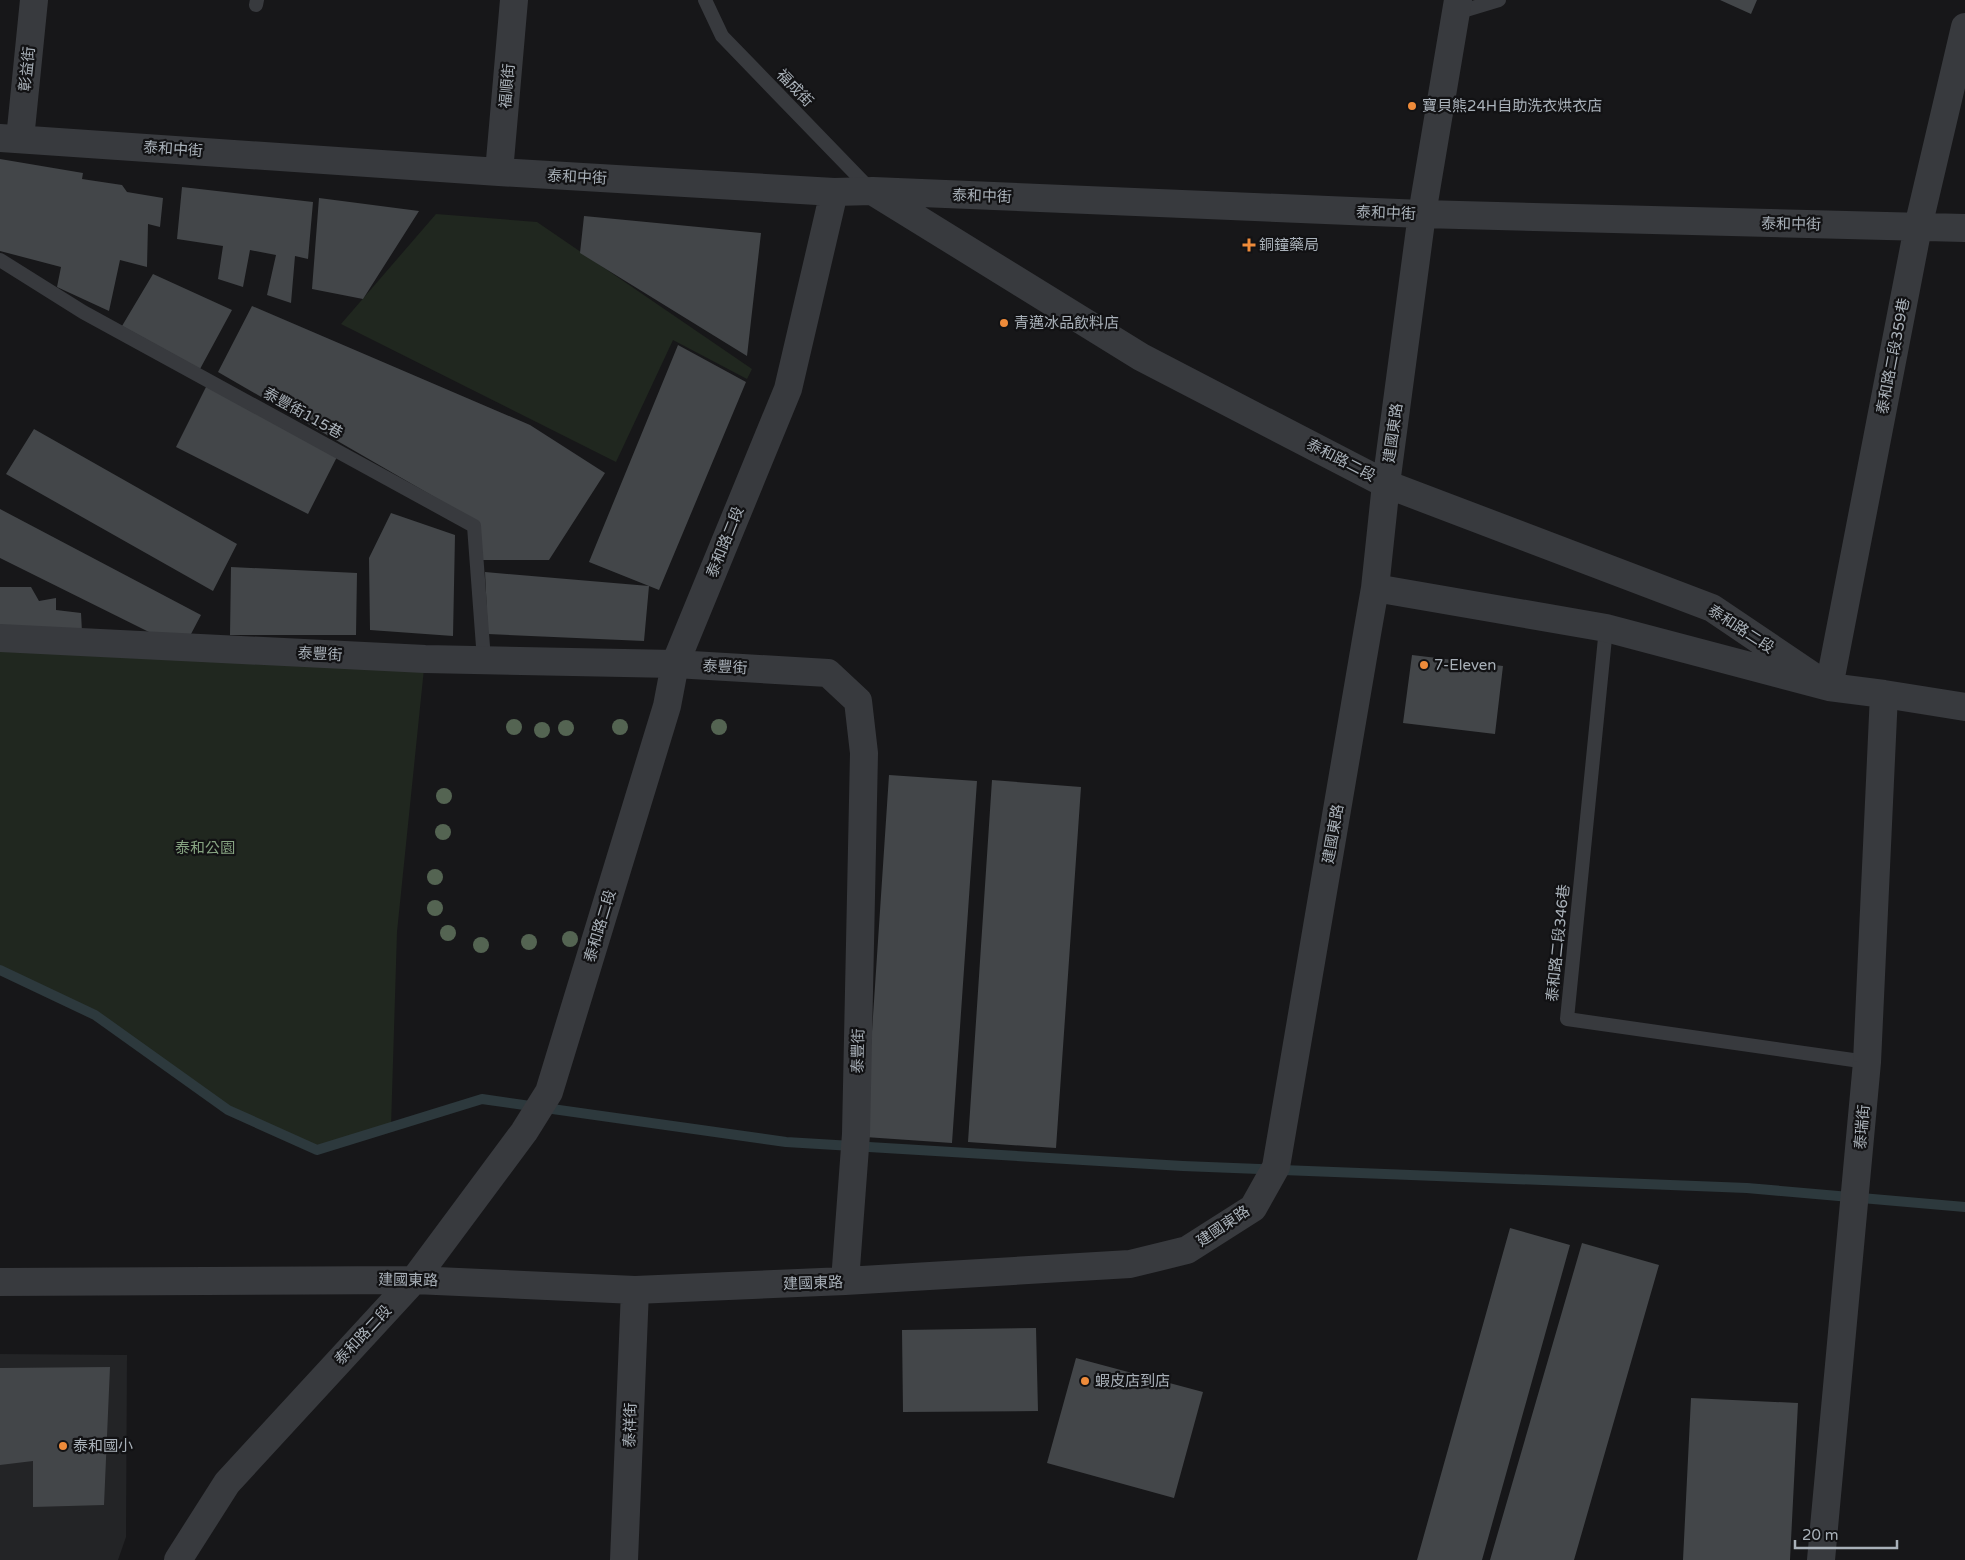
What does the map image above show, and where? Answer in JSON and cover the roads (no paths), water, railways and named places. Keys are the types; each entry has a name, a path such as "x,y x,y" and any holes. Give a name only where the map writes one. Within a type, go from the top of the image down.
{"street":[{"name":"彰益街","path":"10,138 34,0"},
{"name":"福順街","path":"499,172 514,0"},
{"name":"建國東路","path":"0,1282 414,1280 635,1290 844,1281 1130,1264 1186,1250 1253,1208 1271,1176 1375,588 1386,484 1422,214 1457,6"},
{"name":"泰和路二段359巷","path":"1829,687 1918,227 1965,27"},
{"name":"泰和中街","path":"10,138 499,172 834,192 873,191 1422,214 1965,228"},
{"name":"泰和路二段","path":"873,191 1140,357 1386,484 1712,608 1829,687"},
{"name":"泰和路二段","path":"178,1560 227,1483 414,1280 524,1132 549,1092 667,706 675,664 788,389 834,192"},
{"name":"泰和路二段","path":"1375,588 1606,628 1829,687 1965,707"},
{"name":"泰豐街","path":"0,638 484,660 675,664 828,673 858,701 864,753 856,1134 844,1281"},
{"name":"泰瑞街","path":"1821,1560 1854,1220 1867,1062 1884,694"},
{"name":"泰祥街","path":"624,1560 635,1290"}],"lane":[{"name":"福成街","path":"705,0 722,36 873,191"},
{"path":"1457,6 1498,0"},
{"name":"泰豐街115巷","path":"0,260 83,312 474,526 484,660"},
{"name":"泰和路二段346巷","path":"1606,628 1567,1019 1867,1062"}],"waterway":[{"path":"0,970 95,1015 228,1110 317,1150 482,1099 786,1142 1183,1166 1747,1188 1965,1207"}],"place":[{"name":"寶貝熊24H自助洗衣烘衣店","path":"1412,106"},
{"name":"銅鐘藥局","path":"1249,245"},
{"name":"青邁冰品飲料店","path":"1004,323"},
{"name":"7-Eleven","path":"1424,665"},
{"name":"蝦皮店到店","path":"1085,1381"},
{"name":"泰和國小","path":"63,1446"}],"park label":[{"name":"泰和公園","path":"205,848"}]}
